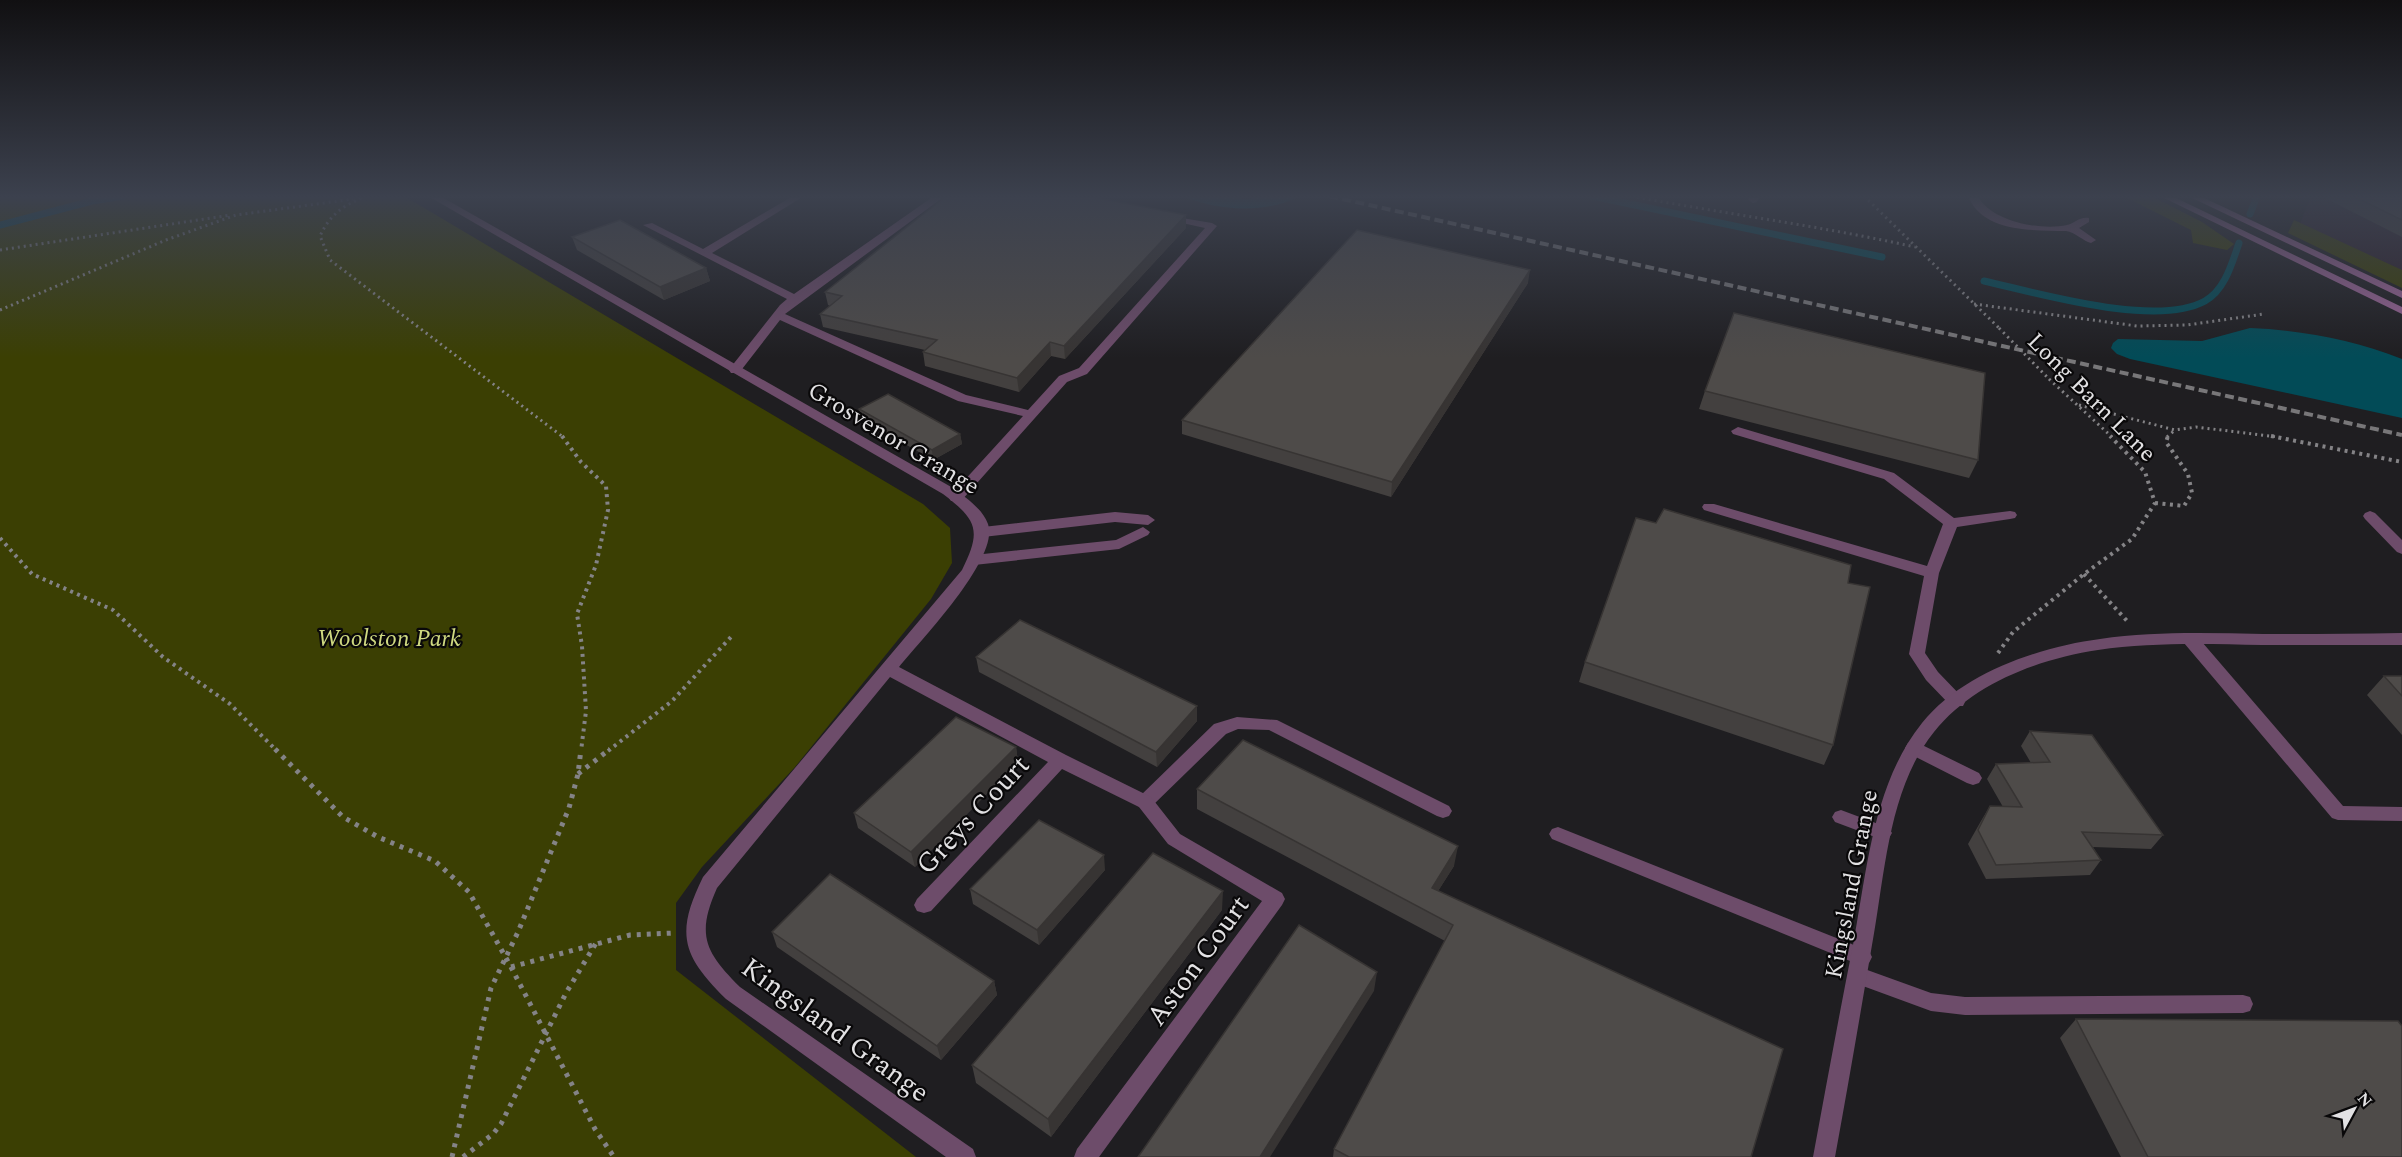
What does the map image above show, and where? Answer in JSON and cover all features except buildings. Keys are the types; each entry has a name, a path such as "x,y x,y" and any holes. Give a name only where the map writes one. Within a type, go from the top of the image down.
{"main road":[{"path":"2276,250 2402,311"},
{"path":"2307,250 2402,295"}],"street":[{"name":"Grosvenor Grange","path":"527,250 956,498 976,514 983,526 983,540 968,572 710,883 698,906 695,932"},
{"path":"698,250 795,299"},
{"path":"704,253 709,250"},
{"path":"735,370 778,315 795,299 864,250"},
{"path":"956,498 1063,379 1083,371 1191,250"},
{"path":"778,315 962,398 1031,414"},
{"path":"1738,431 1889,476 1951,523 2010,514"},
{"path":"1709,507 1932,573"},
{"path":"2370,516 2402,549"},
{"path":"974,560 1119,544 1145,526 1115,517 983,532"},
{"path":"1951,523 1932,573 1917,654 1932,676 1956,702"},
{"path":"2190,639 2338,813 2402,814"},
{"name":"Kingsland Grange","path":"1824,1157 1883,833 1898,780 1914,748 1929,728 1956,702 2005,670 2066,650 2100,643 2190,639 2402,639"},
{"name":"Aston Court","path":"888,669 1145,802 1174,839 1275,899 1085,1157"},
{"path":"1145,802 1220,729 1237,723 1256,722 1271,724 1443,812"},
{"path":"1914,748 1972,778"},
{"name":"Greys Court","path":"924,905 1060,760"},
{"path":"1841,818 1883,833"},
{"path":"1558,834 1860,966 1931,1002 1965,1006 2243,1004"},
{"name":"Kingsland Grange","path":"695,932 697,949 710,971 733,993 965,1157"}],"path":[{"path":"0,310 141,250"},
{"path":"326,250 330,260 562,436 581,462 606,486 608,510 596,564 577,614 586,711 578,774 560,829 518,932 491,988 453,1157"},
{"name":"Long Barn Lane","path":"1918,250 2145,472 2155,503"},
{"path":"1974,304 2138,326 2187,325 2264,314"},
{"path":"2077,405 2175,430 2196,427 2261,434 2402,462"},
{"path":"1983,683 2002,644 2013,632 2084,574 2132,539 2155,503 2184,506 2192,493 2188,474 2166,442 2168,435 2175,430"},
{"path":"0,538 32,574 113,610 164,657 230,705 344,817 378,837 435,861 469,892 505,955 595,1129 614,1157"},
{"path":"2084,574 2143,640"},
{"path":"578,774 672,701 731,637"},
{"path":"511,967 630,935 695,932"},
{"path":"463,1157 493,1134 501,1124 566,993 596,943"}],"shaded area":[{"path":"2354,250 2402,250 2402,273"}],"green space":[{"name":"Woolston Park","path":"0,250 495,250 923,504 950,528 952,563 931,599 795,767 702,867 676,903 676,970 916,1157 0,1157"},
{"path":"2323,250 2359,250 2402,270 2402,288"}],"water":[{"path":"2250,328 2328,337 2365,346 2402,359 2402,418 2130,359 2117,354 2111,348 2118,339 2202,341"}],"waterway":[{"path":"1849,250 1882,257"},
{"path":"1984,281 2096,306 2157,311 2184,308 2205,301 2218,290 2237,250"}],"railway":[{"path":"1571,250 2402,435"}]}
